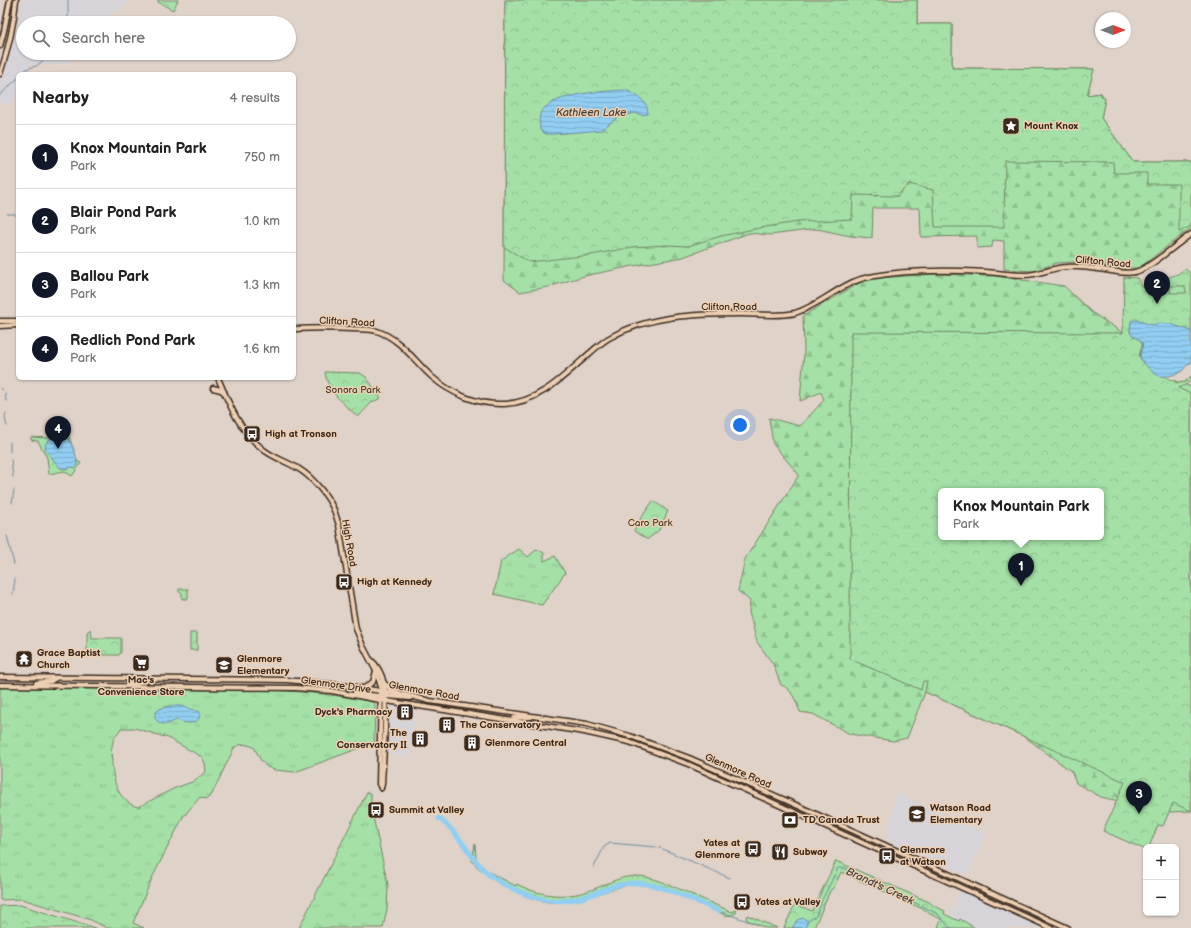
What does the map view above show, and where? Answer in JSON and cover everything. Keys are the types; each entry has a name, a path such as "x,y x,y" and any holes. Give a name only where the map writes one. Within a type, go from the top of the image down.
{"main road":[{"path":"0,46 10,0"},
{"path":"0,74 15,12 16,0"},
{"name":"Clifton Road","path":"296,329 340,328 375,331 402,345 434,378 464,397 483,402 506,404 520,402 540,394 562,378 607,339 643,323 672,317 698,315 777,315 793,313 805,309 858,280 868,277 901,273 985,272 1028,275 1040,274 1065,267 1081,267 1125,273 1135,272 1145,269 1191,234"},
{"path":"0,321 16,322"},
{"path":"0,326 16,326"},
{"name":"High Road","path":"219,380 236,418 248,435 264,450 304,473 324,494 334,510 338,525 356,629 376,671 383,696"},
{"path":"213,388 221,390 225,393"},
{"name":"High Road","path":"371,660 376,664 384,682 383,696"},
{"path":"363,689 373,682 376,676 376,671"},
{"name":"Glenmore Drive","path":"0,677 287,680 363,689 383,696"},
{"path":"20,685 51,681 56,677"},
{"path":"111,686 138,683 150,679"},
{"path":"384,682 390,689 406,695"},
{"name":"Glenmore Drive","path":"0,684 264,686 332,691 374,699 383,696"},
{"path":"332,691 430,701"},
{"name":"Glenmore Road","path":"383,696 406,695 430,701 535,716 598,727 630,736 662,747 884,844 1068,928"},
{"path":"374,699 383,712 379,784 381,788 382,784 383,712 383,696"},
{"name":"Glenmore Road","path":"383,696 397,702 592,733 629,742 695,767 1051,928"},
{"path":"383,712 388,706 397,702"},
{"path":"502,718 528,718 535,716"}],"shaded area":[{"path":"23,0 133,0 111,14 111,16 16,16 16,60 69,60 69,65 30,64 27,72 16,72 16,96 14,101 0,106 0,60 8,32"},
{"path":"397,702 416,708 410,757 386,753 387,713"},
{"name":"Watson Road Elementary","path":"897,793 986,835 967,875 886,840"},
{"path":"962,888 1049,928 975,928 950,916"}],"green space":[{"path":"158,0 178,0 173,10 158,2"},
{"path":"505,0 917,0 917,24 952,24 952,68 1094,69 1087,95 1101,93 1105,99 1101,118 1133,162 1191,162 1191,228 1139,268 1117,268 1076,262 1056,263 1033,271 1004,269 1004,241 993,240 992,247 977,248 977,236 921,237 920,208 873,208 872,238 851,236 817,229 770,235 749,233 683,257 584,276 548,287 520,292 504,280"},
{"path":"505,0 917,0 917,24 952,24 952,68 1094,69 1087,95 1101,93 1101,96 1105,99 1101,118 1133,162 1191,162 1191,226 1179,232 1179,184 1147,184 1147,173 1114,173 1113,162 1005,161 1004,227 935,227 933,190 909,184 897,196 853,195 852,219 797,222 759,228 721,236 688,246 666,245 633,247 591,255 529,262 504,247"},
{"path":"1185,269 1191,274 1191,335 1132,322 1130,326 1130,332 1142,342 1140,358 1152,370 1177,383 1185,382 1191,376 1188,383 1178,388 1191,394 1191,811 1173,803 1163,826 1158,825 1150,844 1143,844 1143,849 1103,831 1125,782 925,692 927,681 923,681 921,690 850,659 851,332 1123,333 1124,277 1137,278 1142,287 1178,274"},
{"path":"935,274 995,276 1064,286 1091,312 1123,333 1130,334 1159,375 1191,387 1191,811 1168,812 1101,797 1076,783 1071,771 1025,737 925,692 907,738 893,741 850,734 813,714 800,712 791,692 785,686 781,685 773,664 757,642 749,612 750,601 738,591 745,559 799,475 773,444 769,418 800,426 824,400 821,392 800,401 804,353 803,316 866,279"},
{"path":"1170,286 1185,286 1186,293 1170,293"},
{"name":"Sonora Park","path":"325,372 360,373 366,377 381,398 371,403 358,417 337,398 329,386"},
{"path":"62,419 66,419 69,436 77,461 81,463 72,476 64,471 49,474 47,458 38,441 31,440 31,437 48,438 63,428"},
{"name":"Caro Park","path":"653,501 668,511 659,530 646,539 634,531"},
{"path":"519,549 528,557 537,549 544,553 544,561 555,556 565,573 542,605 494,594 501,561"},
{"path":"179,589 188,589 188,599 182,599 182,593 179,592"},
{"path":"91,629 92,638 121,638 121,652 119,655 87,655 87,632"},
{"path":"190,633 197,633 197,650 190,650"},
{"path":"0,686 272,690 348,697 373,702 375,705 374,746 365,746 295,772 275,770 267,767 260,759 254,747 243,744 234,748 211,796 206,799 200,797 183,817 152,878 133,923 144,928 107,928 91,920 22,899 0,900","holes":["121,728 135,728 168,738 202,757 205,763 206,772 192,782 175,788 138,807 131,804 121,795 115,782 111,751 115,736"]},
{"path":"367,792 371,794 371,808 388,885 387,909 383,928 299,928"},
{"path":"475,844 476,858 489,872 516,886 517,884 536,892 555,895 575,894 594,889 610,882 632,876 638,876 661,882 732,912 737,911 735,914 729,916 725,915 667,891 640,884 618,887 570,902 549,902 530,898 501,884 478,868 472,861"},
{"path":"836,861 929,902 945,911 944,914 959,921 960,919 975,928 938,928 941,919 925,910 841,872 834,887 830,891 814,928 784,928 795,904 812,911"},
{"path":"20,905 95,928 0,928 0,906"},
{"path":"747,915 777,928 766,928 747,920"}],"water":[{"name":"Kathleen Lake","path":"626,90 644,102 648,109 648,114 642,115 635,113 620,116 601,130 546,134 540,130 539,118 541,112 547,106 556,101 580,94"},
{"path":"1136,320 1152,325 1161,323 1171,324 1191,331 1191,363 1182,371 1174,375 1160,376 1154,373 1140,357 1143,346 1142,342 1131,333 1131,321"},
{"path":"59,432 64,433 74,448 77,461 77,466 75,468 60,468 45,449 46,443 54,434"},
{"path":"169,706 182,706 200,712 200,717 198,720 188,723 177,720 168,724 162,724 157,721 155,714 160,709"},
{"path":"803,918 808,921 805,928 792,928 797,920"}],"waterway":[{"name":"Brandt's Creek","path":"68,0 68,16"},
{"name":"Brandt's Creek","path":"24,72 26,69 36,66 44,60"},
{"name":"Brandt's Creek","path":"0,95 16,80"},
{"path":"7,214 16,216"},
{"name":"Brandt's Creek","path":"5,394 6,401"},
{"name":"Brandt's Creek","path":"6,413 5,419 7,426"},
{"name":"Brandt's Creek","path":"10,442 10,452"},
{"name":"Brandt's Creek","path":"11,460 13,477"},
{"name":"Brandt's Creek","path":"12,503 14,490"},
{"name":"Brandt's Creek","path":"7,536 14,564"},
{"name":"Brandt's Creek","path":"13,594 15,579"},
{"name":"Brandt's Creek","path":"439,818 452,830 477,863 487,873 507,886 534,897 561,901 571,900 588,896 622,884 636,883 667,889 719,911"},
{"path":"594,867 604,847 610,843 656,847"},
{"path":"658,847 730,878"},
{"name":"Brandt's Creek","path":"808,921 816,916 822,900 838,868 844,868 938,914 949,927 953,928"},
{"name":"Brandt's Creek","path":"719,911 759,925"}],"place":[{"name":"Mount Knox","path":"1011,126"},
{"name":"Blair Pond Park","path":"1157,304"},
{"name":"High at Tronson","path":"252,434"},
{"name":"Redlich Pond Park","path":"58,449"},
{"name":"High at Kennedy","path":"344,582"},
{"name":"Knox Mountain Park","path":"1021,586"},
{"name":"Grace Baptist Church","path":"24,659"},
{"name":"Mac's Convenience Store","path":"141,663"},
{"name":"Glenmore Elementary","path":"224,665"},
{"name":"Dyck's Pharmacy","path":"405,712"},
{"name":"The Conservatory","path":"447,725"},
{"name":"The Conservatory II","path":"420,739"},
{"name":"Glenmore Central","path":"472,743"},
{"name":"Summit at Valley","path":"376,810"},
{"name":"Watson Road Elementary","path":"917,814"},
{"name":"Ballou Park","path":"1139,814"},
{"name":"TD Canada Trust","path":"790,820"},
{"name":"Yates at Glenmore","path":"753,849"},
{"name":"Subway","path":"780,852"},
{"name":"Glenmore at Watson","path":"887,856"},
{"name":"Yates at Valley","path":"742,902"}]}
